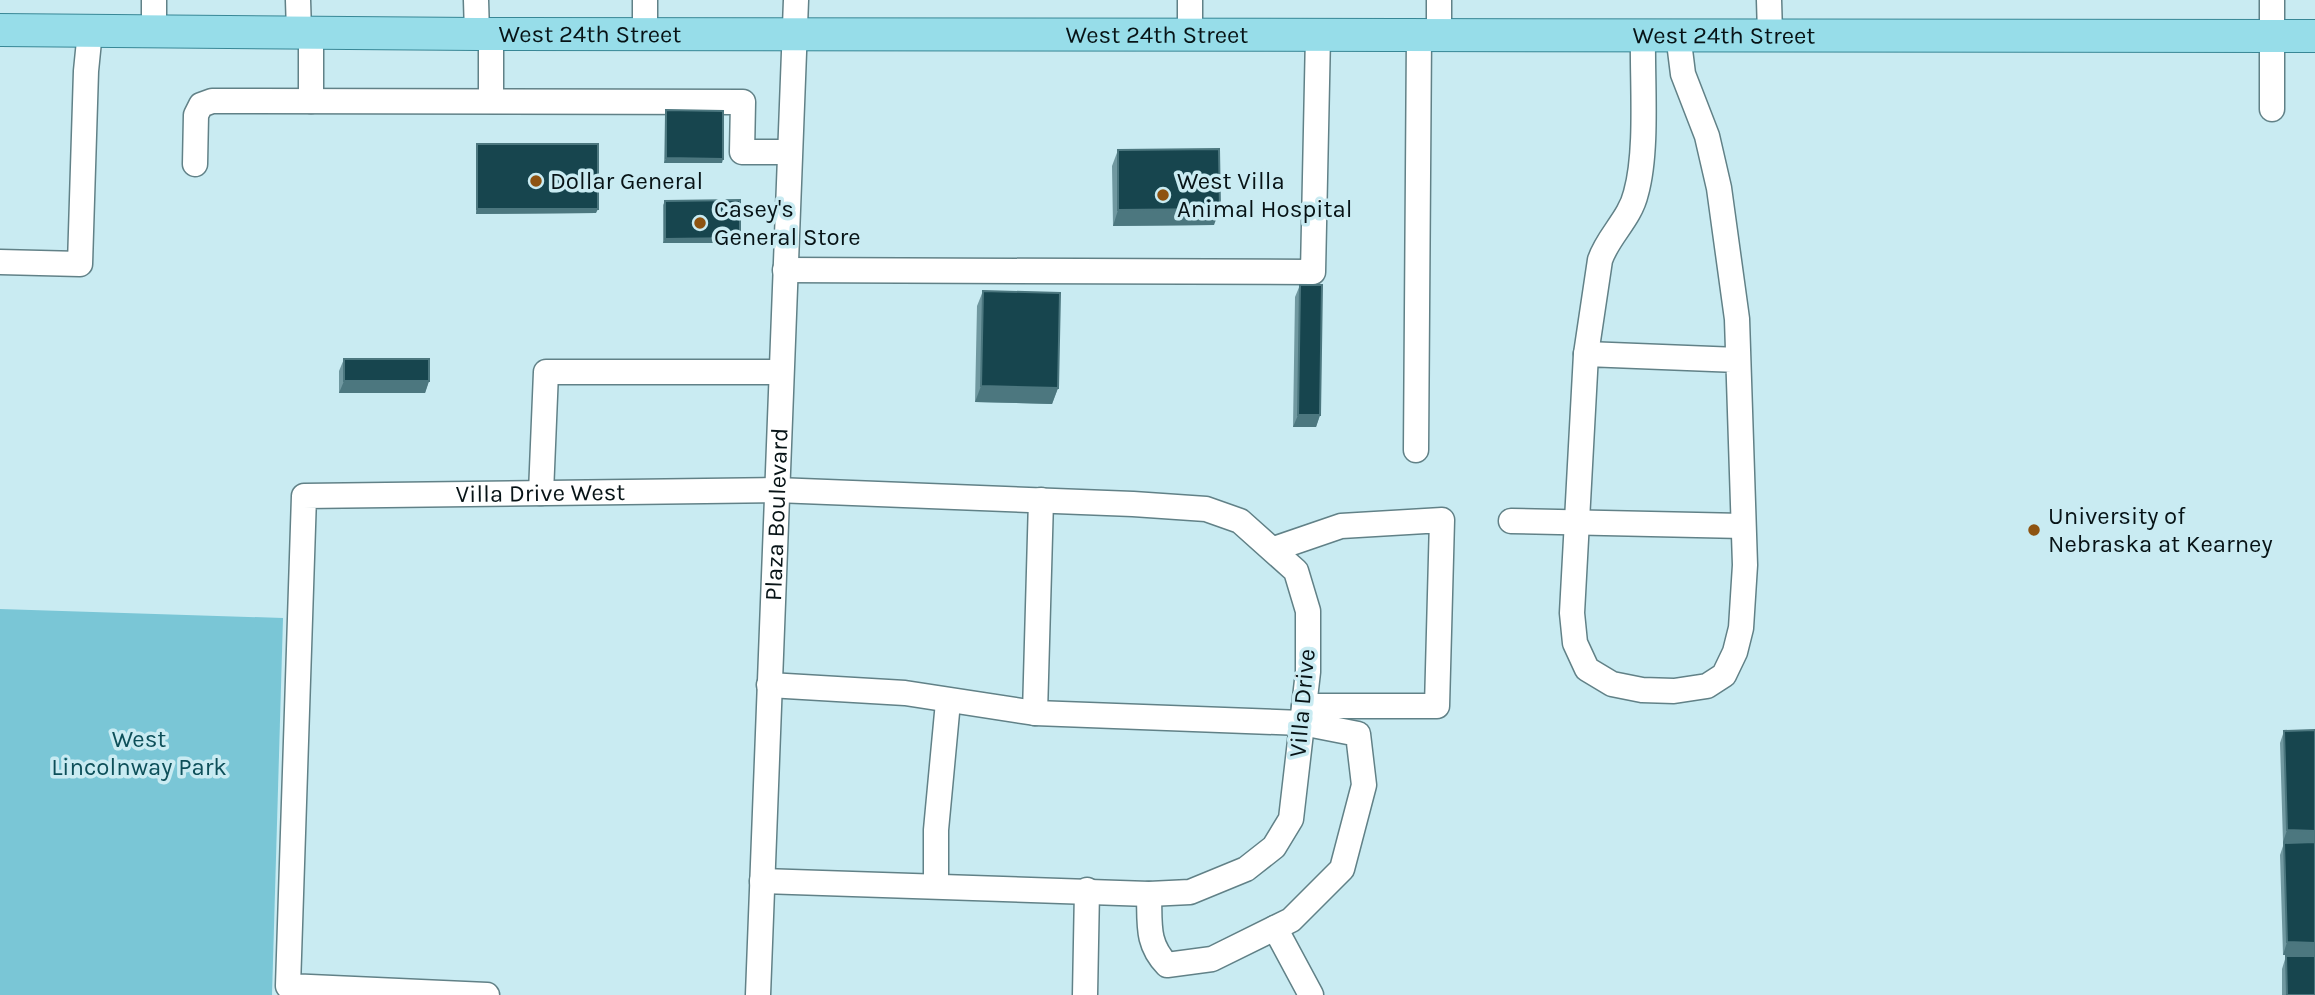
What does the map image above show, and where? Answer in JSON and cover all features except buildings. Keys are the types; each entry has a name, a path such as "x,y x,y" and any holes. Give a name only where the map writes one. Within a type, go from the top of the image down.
{"main road":[{"name":"West 24th Street","path":"0,30 484,34 2315,36"}],"street":[{"path":"154,0 154,31"},
{"path":"299,0 305,32 311,101"},
{"path":"476,0 484,34 491,101"},
{"path":"645,0 645,34"},
{"name":"Plaza Boulevard","path":"758,995 796,0"},
{"path":"1189,0 1190,34"},
{"path":"1416,450 1429,35 1439,0"},
{"path":"1769,0 1770,34"},
{"path":"2272,0 2272,108"},
{"path":"0,262 80,264 86,71 90,31"},
{"path":"1643,34 1638,183 1628,214 1605,246 1600,260 1586,354 1572,612 1575,643 1587,669 1612,684 1643,691 1674,691 1707,686 1724,674 1735,652 1744,600 1737,320 1719,188 1707,136 1683,74 1678,34"},
{"path":"785,270 1313,272 1318,35"},
{"path":"195,164 196,115 205,102 743,102 743,152 789,152"},
{"path":"1586,354 1738,360"},
{"path":"541,493 546,372 781,372"},
{"name":"Villa Drive West","path":"487,995 288,986 304,496 776,490"},
{"name":"Villa Drive","path":"762,881 1149,894 1190,892 1246,869 1274,847 1291,819 1303,715 1307,611 1296,571 1240,521 1206,509 776,490"},
{"path":"1035,713 1041,500"},
{"path":"769,685 905,693 948,702 1035,713 1303,715 1437,706 1442,520 1341,526 1273,549"},
{"path":"1511,521 1744,527"},
{"path":"936,886 936,830 948,702"},
{"path":"1149,894 1150,937 1154,952 1167,965 1212,960 1291,920 1342,869 1364,785 1358,734 1303,715"},
{"path":"1085,995 1087,890"},
{"path":"1275,928 1311,995"}],"green space":[{"name":"West Lincolnway Park","path":"0,609 283,618 272,995 0,995"}],"place":[{"name":"Dollar General","path":"536,181"},
{"name":"West Villa Animal Hospital","path":"1163,195"},
{"name":"Casey's General Store","path":"700,223"},
{"name":"University of Nebraska at Kearney","path":"2034,530"}]}
